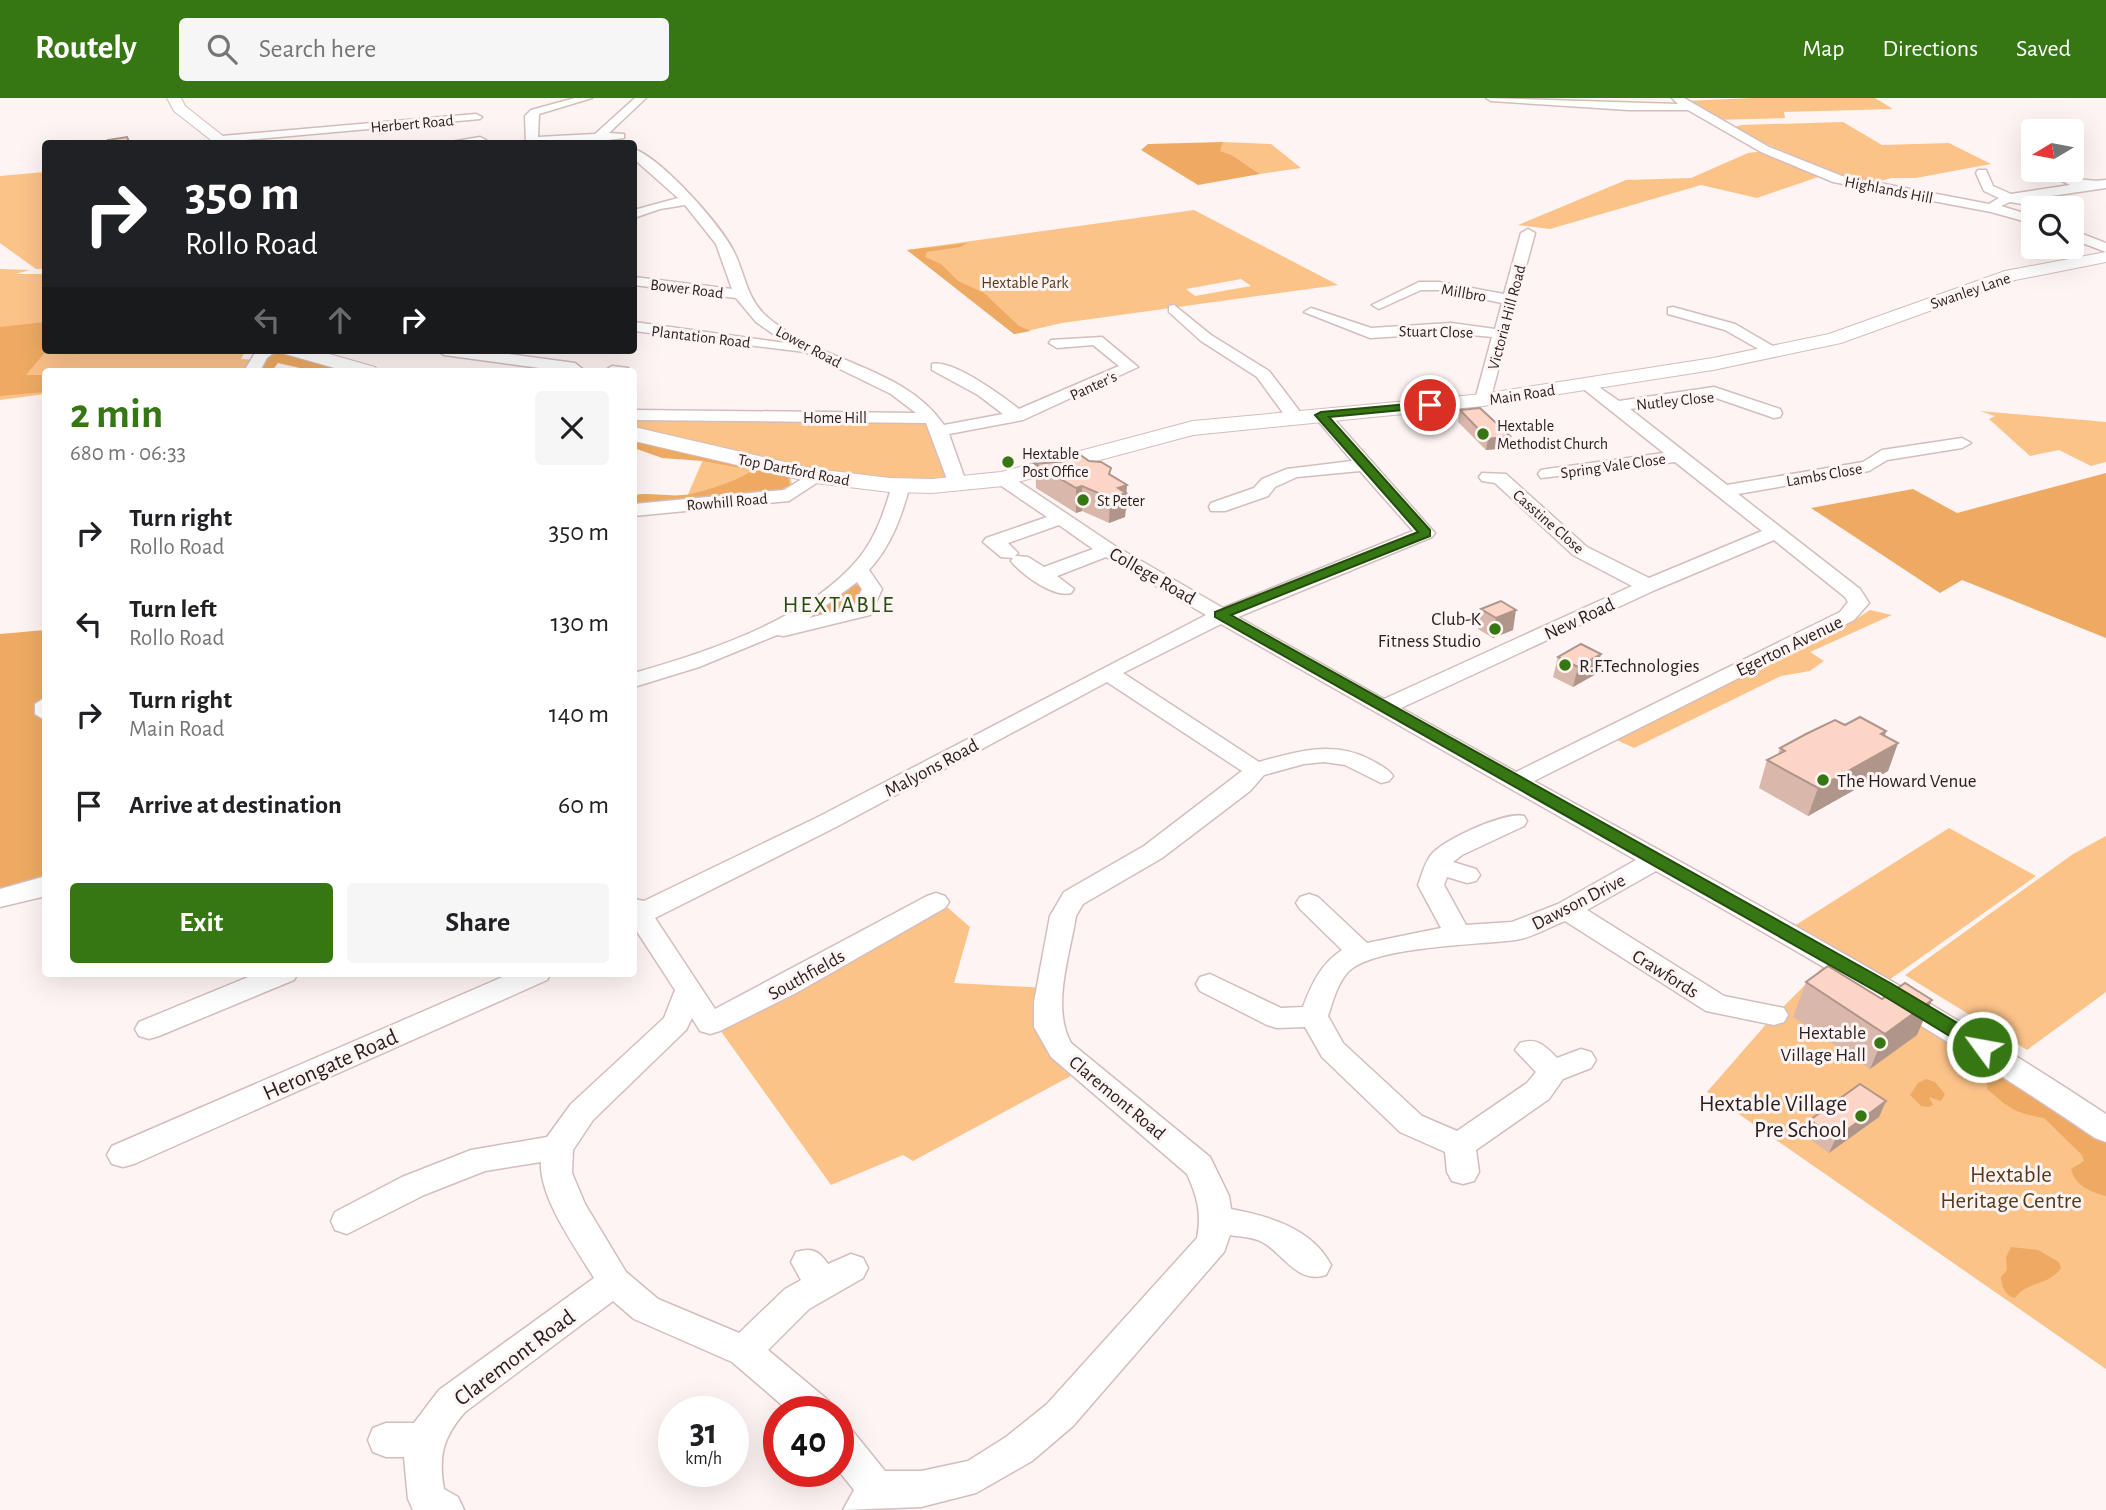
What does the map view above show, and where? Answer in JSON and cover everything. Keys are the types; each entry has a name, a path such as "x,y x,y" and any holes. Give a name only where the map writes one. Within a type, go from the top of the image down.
{"main road":[{"path":"174,98 179,108 223,140"},
{"name":"Swanley Lane","path":"1839,337 2000,278 2106,257"},
{"name":"Main Road","path":"957,482 1003,479 1154,436 1218,424 1483,400 1775,352 1839,337"},
{"path":"306,354 357,368"},
{"name":"Top Dartford Road","path":"637,434 815,476 901,485 957,482"}],"street":[{"path":"532,140 531,116 535,112 587,98"},
{"path":"602,140 642,98"},
{"path":"602,140 622,140 629,118 654,98"},
{"path":"1491,98 1629,107 1689,107"},
{"name":"Highlands Hill","path":"1677,98 1763,148 1840,180 1994,208 2021,216"},
{"name":"Herbert Road","path":"234,140 476,117"},
{"name":"Lower Road","path":"637,157 679,206 710,226 728,255 740,294 760,318 810,350 897,391 922,407 936,425"},
{"path":"637,170 659,189"},
{"path":"1982,173 1988,188 2021,203"},
{"path":"2074,182 2083,186"},
{"path":"1994,208 1995,204 2008,198 2106,184"},
{"path":"637,213 679,206"},
{"name":"Victoria Hill Road","path":"1483,400 1528,233"},
{"path":"2084,239 2106,248"},
{"path":"709,253 728,255"},
{"name":"Bower Road","path":"637,281 740,294"},
{"name":"Millbro","path":"1379,305 1419,286 1439,286 1511,300"},
{"path":"1174,309 1206,338 1263,374 1295,417"},
{"path":"1673,310 1730,327 1775,352"},
{"name":"Stuart Close","path":"1311,312 1370,332 1451,328 1502,334"},
{"name":"Plantation Road","path":"637,327 810,350"},
{"name":"Stuart Close","path":"1370,332 1380,353"},
{"name":"Panter's","path":"936,425 1017,416 1130,368 1097,340 1057,343"},
{"path":"473,354 575,368"},
{"path":"938,367 984,391 1017,416"},
{"name":"Egerton Avenue","path":"1514,782 1847,616 1859,603 1853,593 1587,384"},
{"name":"Nutley Close","path":"1616,407 1714,392 1774,413"},
{"name":"Home Hill","path":"637,415 936,425"},
{"path":"1321,415 1365,465"},
{"name":"Home Hill","path":"637,426 669,416"},
{"path":"936,425 957,482"},
{"name":"Lambs Close","path":"1723,491 1869,466 1882,455 1962,443"},
{"name":"Spring Vale Close","path":"1547,474 1680,456"},
{"path":"1230,500 1261,492 1267,482 1285,474 1365,465"},
{"name":"Malyons Road","path":"638,919 1220,614 1426,533 1365,465"},
{"name":"Rowhill Road","path":"637,510 789,495 815,476"},
{"name":"Casstine Close","path":"1488,477 1500,478 1580,551 1648,586"},
{"name":"College Road","path":"1003,479 1108,550 1942,1022 2106,1130"},
{"path":"637,679 723,652 826,597 859,570 875,549 893,515 901,485"},
{"path":"1059,519 992,542 1064,589"},
{"name":"New Road","path":"1383,708 1648,586 1776,532"},
{"path":"1041,575 1108,550"},
{"path":"757,636 863,611 872,589 859,570"},
{"path":"1109,674 1256,770"},
{"name":"Claremont Road","path":"1217,1219 1213,1196 1199,1166 1061,1050 1048,1027 1048,1002 1063,916 1073,898 1153,852 1241,786 1256,770 1302,757 1324,755 1351,759 1381,776"},
{"path":"1458,934 1431,885 1437,866 1453,849 1515,821"},
{"name":"Dawson Drive","path":"1314,1016 1332,974 1339,965 1361,953 1458,934 1516,931 1567,910 1654,861"},
{"path":"1437,866 1467,875"},
{"path":"0,898 42,886"},
{"name":"Southfields","path":"689,989 710,1024 786,986 936,902"},
{"path":"1309,903 1361,953"},
{"name":"Crawfords","path":"1567,910 1716,1004 1774,1015"},
{"path":"638,919 689,989 676,1023 582,1112 557,1148 555,1173 570,1208 614,1282 646,1309 744,1351 797,1396"},
{"path":"149,1029 274,977"},
{"name":"Herongate Road","path":"123,1155 528,977"},
{"path":"1210,984 1277,1018 1314,1016 1332,1050 1411,1124 1461,1159 1538,1091 1553,1071 1581,1060"},
{"path":"1530,1050 1553,1071"},
{"path":"347,1221 412,1186 482,1159 557,1148"},
{"path":"854,1471 869,1500 976,1476 1019,1449 1060,1415 1212,1243 1217,1219 1271,1230 1314,1265"},
{"path":"744,1351 828,1271"},
{"name":"Claremont Road","path":"445,1510 427,1499 420,1464 424,1440 432,1423 452,1401 614,1282"},
{"path":"386,1440 424,1440"}],"green space":[{"path":"1875,98 1893,109 1784,112 1785,118 1715,120 1685,101"},
{"path":"1843,122 1882,145 1949,143 1991,164 1916,178 1891,178 1870,184 1841,176 1729,128 1742,125"},
{"path":"1223,142 1271,144 1301,168 1260,174 1232,155 1219,151"},
{"path":"1764,151 1821,176 1757,198 1701,185 1550,229 1518,225 1626,180 1691,178 1748,153"},
{"path":"42,172 42,269 36,269 0,243 0,176"},
{"name":"Hextable Park","path":"1194,210 1338,285 1062,323 1014,334 907,250","holes":["1241,279 1251,286 1195,296 1186,289"]},
{"path":"0,269 30,270 15,274 42,274 42,354 244,354 241,359 257,360 253,368 42,368 42,394 0,400"},
{"path":"1980,411 2106,422 2106,462 2091,466 2059,450 2030,456 1989,419 1995,416"},
{"path":"637,415 931,418 958,482 815,476 637,434"},
{"path":"705,455 790,476 792,484 779,491 686,499"},
{"path":"1870,610 1892,615 1810,652 1824,661 1810,671 1781,676 1634,748 1617,740 1680,706 1809,646"},
{"path":"1949,828 2036,876 1889,980 1791,928"},
{"path":"2106,836 2106,992 2027,1050 1905,975 2073,854"},
{"path":"939,900 970,927 954,983 1046,988 1048,1002 1084,1069 913,1161 903,1155 831,1185 720,1030"},
{"name":"Hextable Heritage Centre","path":"1828,962 2106,1137 2106,1369 1707,1092 1768,1022"}],"shaded area":[{"path":"1223,142 1220,151 1232,155 1260,174 1198,185 1141,150 1148,144"},
{"path":"968,243 960,247 927,252 925,257 941,264 958,281 984,293 1019,326 1031,331 1014,334 907,250"},
{"path":"42,322 44,354 26,375 42,375 42,392 0,396 0,327"},
{"path":"270,354 287,354 336,368 300,368 278,363 274,368 258,368"},
{"path":"637,439 776,473 788,477 790,485 778,491 637,506 637,495 690,494 732,481 752,470 703,461 662,458 637,449"},
{"path":"2106,473 2106,638 1962,580 1940,593 1811,508 1913,489 1957,513"},
{"path":"857,572 870,589 861,611 761,635"},
{"path":"42,630 42,884 0,897 0,634"},
{"path":"1994,1062 2106,1137 2106,1196 2089,1190 2076,1180 2071,1169 2084,1161 2082,1155 2044,1118 2013,1109 1987,1089 1988,1072"},
{"path":"1926,1079 1935,1082 1945,1094 1941,1101 1929,1097 1933,1105 1929,1107 1921,1106 1910,1095 1918,1083"},
{"path":"2011,1247 2038,1250 2059,1262 2061,1268 2050,1278 2026,1289 2015,1298 2011,1297 2004,1290 2001,1277 2007,1270 2006,1257"}],"building":[{"path":"1480,408 1510,436 1488,439 1460,410"},
{"path":"1079,454 1089,461 1101,462 1111,468 1109,474 1127,485 1118,488 1126,493 1110,498 1082,486 1076,488 1035,464 1065,461 1066,455"},
{"path":"1501,601 1516,610 1496,618 1481,609"},
{"path":"1581,644 1601,654 1578,667 1558,657"},
{"path":"1860,717 1886,731 1881,734 1898,743 1818,788 1767,760 1785,751 1780,748 1835,720 1845,725"},
{"path":"1828,966 1882,999 1905,983 1932,1000 1885,1034 1806,982"},
{"path":"1860,1084 1886,1101 1836,1138 1810,1120"}],"place":[{"name":"Hextable Methodist Church","path":"1483,434"},
{"name":"Hextable Post Office","path":"1008,462"},
{"name":"St Peter","path":"1083,500"},
{"name":"Club-K Fitness Studio","path":"1495,629"},
{"name":"R.F.Technologies","path":"1565,665"},
{"name":"The Howard Venue","path":"1823,780"},
{"name":"Hextable Village Hall","path":"1880,1043"},
{"name":"Hextable Village Pre School","path":"1861,1116"}],"district":[{"name":"HEXTABLE","path":"839,604"}],"route":[{"path":"1430,405 1321,415 1426,533 1220,614 1654,861 1885,988 1982,1047"}]}
